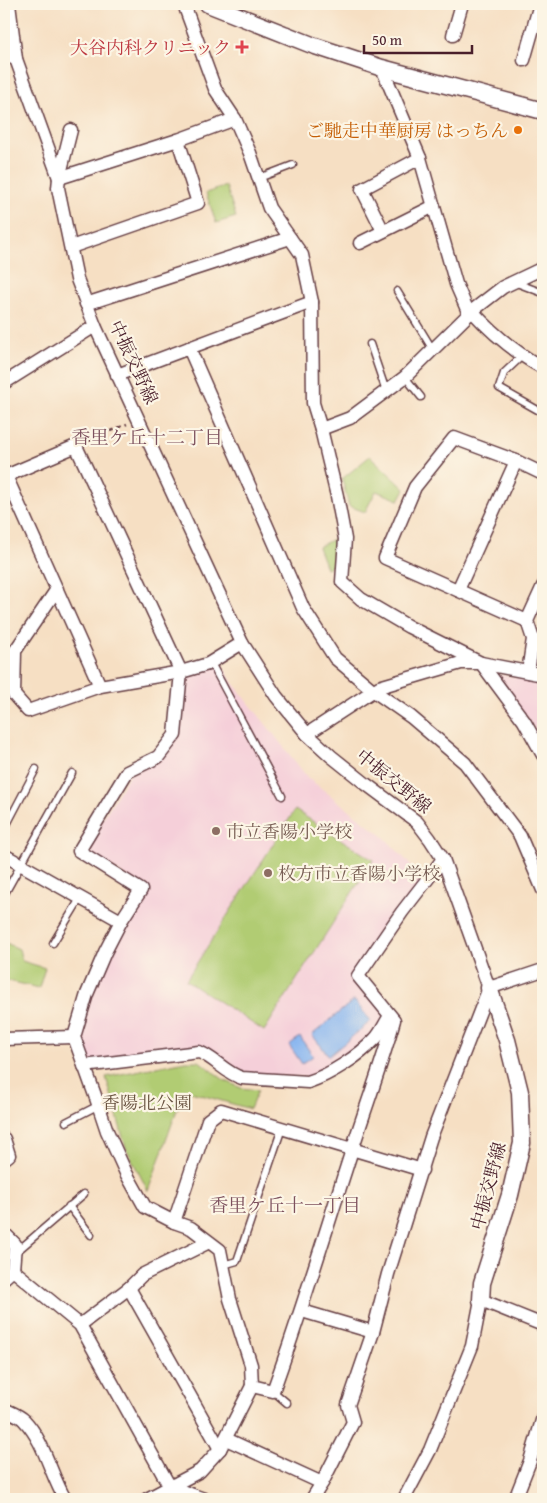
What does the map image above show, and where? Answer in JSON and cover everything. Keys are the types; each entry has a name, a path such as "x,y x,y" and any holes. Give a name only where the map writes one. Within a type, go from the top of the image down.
{"street":[{"path":"9,4 16,59 59,178 178,140 235,119"},
{"path":"187,4 186,10 214,88 235,119 269,208 302,255 312,302 313,403 337,496 345,538 342,582 360,599 409,627 481,663 524,721 543,755"},
{"path":"208,4 312,45 382,68 543,111"},
{"path":"453,35 462,4"},
{"path":"524,60 540,4"},
{"path":"4,55 16,59"},
{"path":"382,68 420,158 456,284 470,312 522,356 543,368"},
{"name":"中振交野線","path":"71,130 58,188 77,279 117,375 242,643 276,696 308,734 331,756 417,822 443,860 508,1040 520,1092 522,1143 510,1195 482,1283 481,1300 472,1346 430,1450 404,1499"},
{"path":"71,246 198,203 178,140"},
{"path":"383,232 362,189 420,158"},
{"path":"360,243 434,206"},
{"path":"86,304 290,238"},
{"path":"321,429 350,418 406,377 470,312 503,287 543,268"},
{"path":"117,375 312,302"},
{"path":"4,383 95,326"},
{"path":"189,348 303,608 336,658 374,691 411,717 465,763 520,836 543,890"},
{"path":"527,621 385,558 415,487 454,438 516,461 543,474"},
{"path":"100,686 6,476 76,446 181,672 175,734 158,757 127,772 79,851 141,890 104,952 74,1037 106,1131 145,1207 174,1222 191,1228 220,1250 230,1299 250,1365 252,1386 223,1444 200,1471 147,1499"},
{"path":"458,590 516,461"},
{"path":"528,672 533,640 527,621 540,598 543,586"},
{"path":"57,590 15,651 14,695 28,711 100,686 181,672 211,663 242,643"},
{"path":"308,734 378,688 461,664 481,663 543,675"},
{"path":"4,855 121,921"},
{"path":"252,1386 274,1391 302,1311 394,1020 358,976 402,912 443,860"},
{"path":"312,1499 352,1422 348,1405 373,1332 388,1274 431,1137 489,988 543,970"},
{"path":"84,1066 198,1052 206,1055 229,1073 242,1078 308,1082 318,1079 349,1060 375,1039 390,1016"},
{"path":"4,1039 74,1037"},
{"path":"174,1222 208,1120 221,1110 422,1170"},
{"path":"4,1139 9,1155 4,1159"},
{"path":"4,1233 15,1244 8,1274 80,1325 170,1487 204,1499"},
{"path":"80,1325 129,1288 142,1275 209,1242"},
{"path":"129,1288 223,1444 322,1482"},
{"path":"481,1300 543,1325"},
{"path":"302,1311 373,1332"},
{"path":"4,1409 23,1419 41,1444 56,1484 65,1499"},
{"path":"515,1499 530,1461 543,1417"}],"lane":[{"path":"258,178 293,165"},
{"path":"513,282 543,294"},
{"path":"397,291 433,350"},
{"path":"370,344 386,391"},
{"path":"522,356 504,373 499,388 543,413"},
{"path":"406,377 421,397"},
{"path":"211,663 282,796"},
{"path":"4,830 36,769"},
{"path":"4,894 72,772"},
{"path":"53,943 81,897"},
{"path":"66,1122 98,1105"},
{"path":"223,1265 237,1261 282,1128"},
{"path":"14,1254 84,1194"},
{"path":"69,1206 91,1235"},
{"path":"274,1391 287,1403"}],"path":[{"path":"76,446 138,420"}],"shaded area":[{"name":"枚方市立香陽小学校","path":"219,660 231,680 308,778 384,837 408,862 422,883 355,976 387,1016 374,1037 317,1077 242,1076 207,1053 87,1064 78,1037 91,995 127,921 146,889 84,850 129,775 178,736 184,673"},
{"path":"497,674 543,682 543,742"}],"green space":[{"path":"226,186 236,217 216,223 206,193"},
{"path":"370,456 405,489 399,500 376,491 365,512 349,506 342,479"},
{"path":"337,537 332,566 326,568 318,547"},
{"path":"295,810 373,860 264,1031 186,980"},
{"path":"4,942 19,949 22,961 45,968 39,988 4,980"},
{"name":"香陽北公園","path":"186,1061 199,1061 224,1080 241,1088 258,1090 250,1109 184,1090 148,1191 126,1148 106,1077"}],"water":[{"path":"354,1000 371,1021 329,1056 312,1035"},
{"path":"300,1037 313,1056 302,1064 289,1045"}],"place":[{"name":"大谷内科クリニック","path":"242,47"},
{"name":"ご馳走中華厨房 はっちん","path":"518,130"},
{"name":"市立香陽小学校","path":"216,831"},
{"name":"枚方市立香陽小学校","path":"268,873"}],"district":[{"name":"香里ケ丘十二丁目","path":"147,437"},
{"name":"香里ケ丘十一丁目","path":"285,1205"}]}
